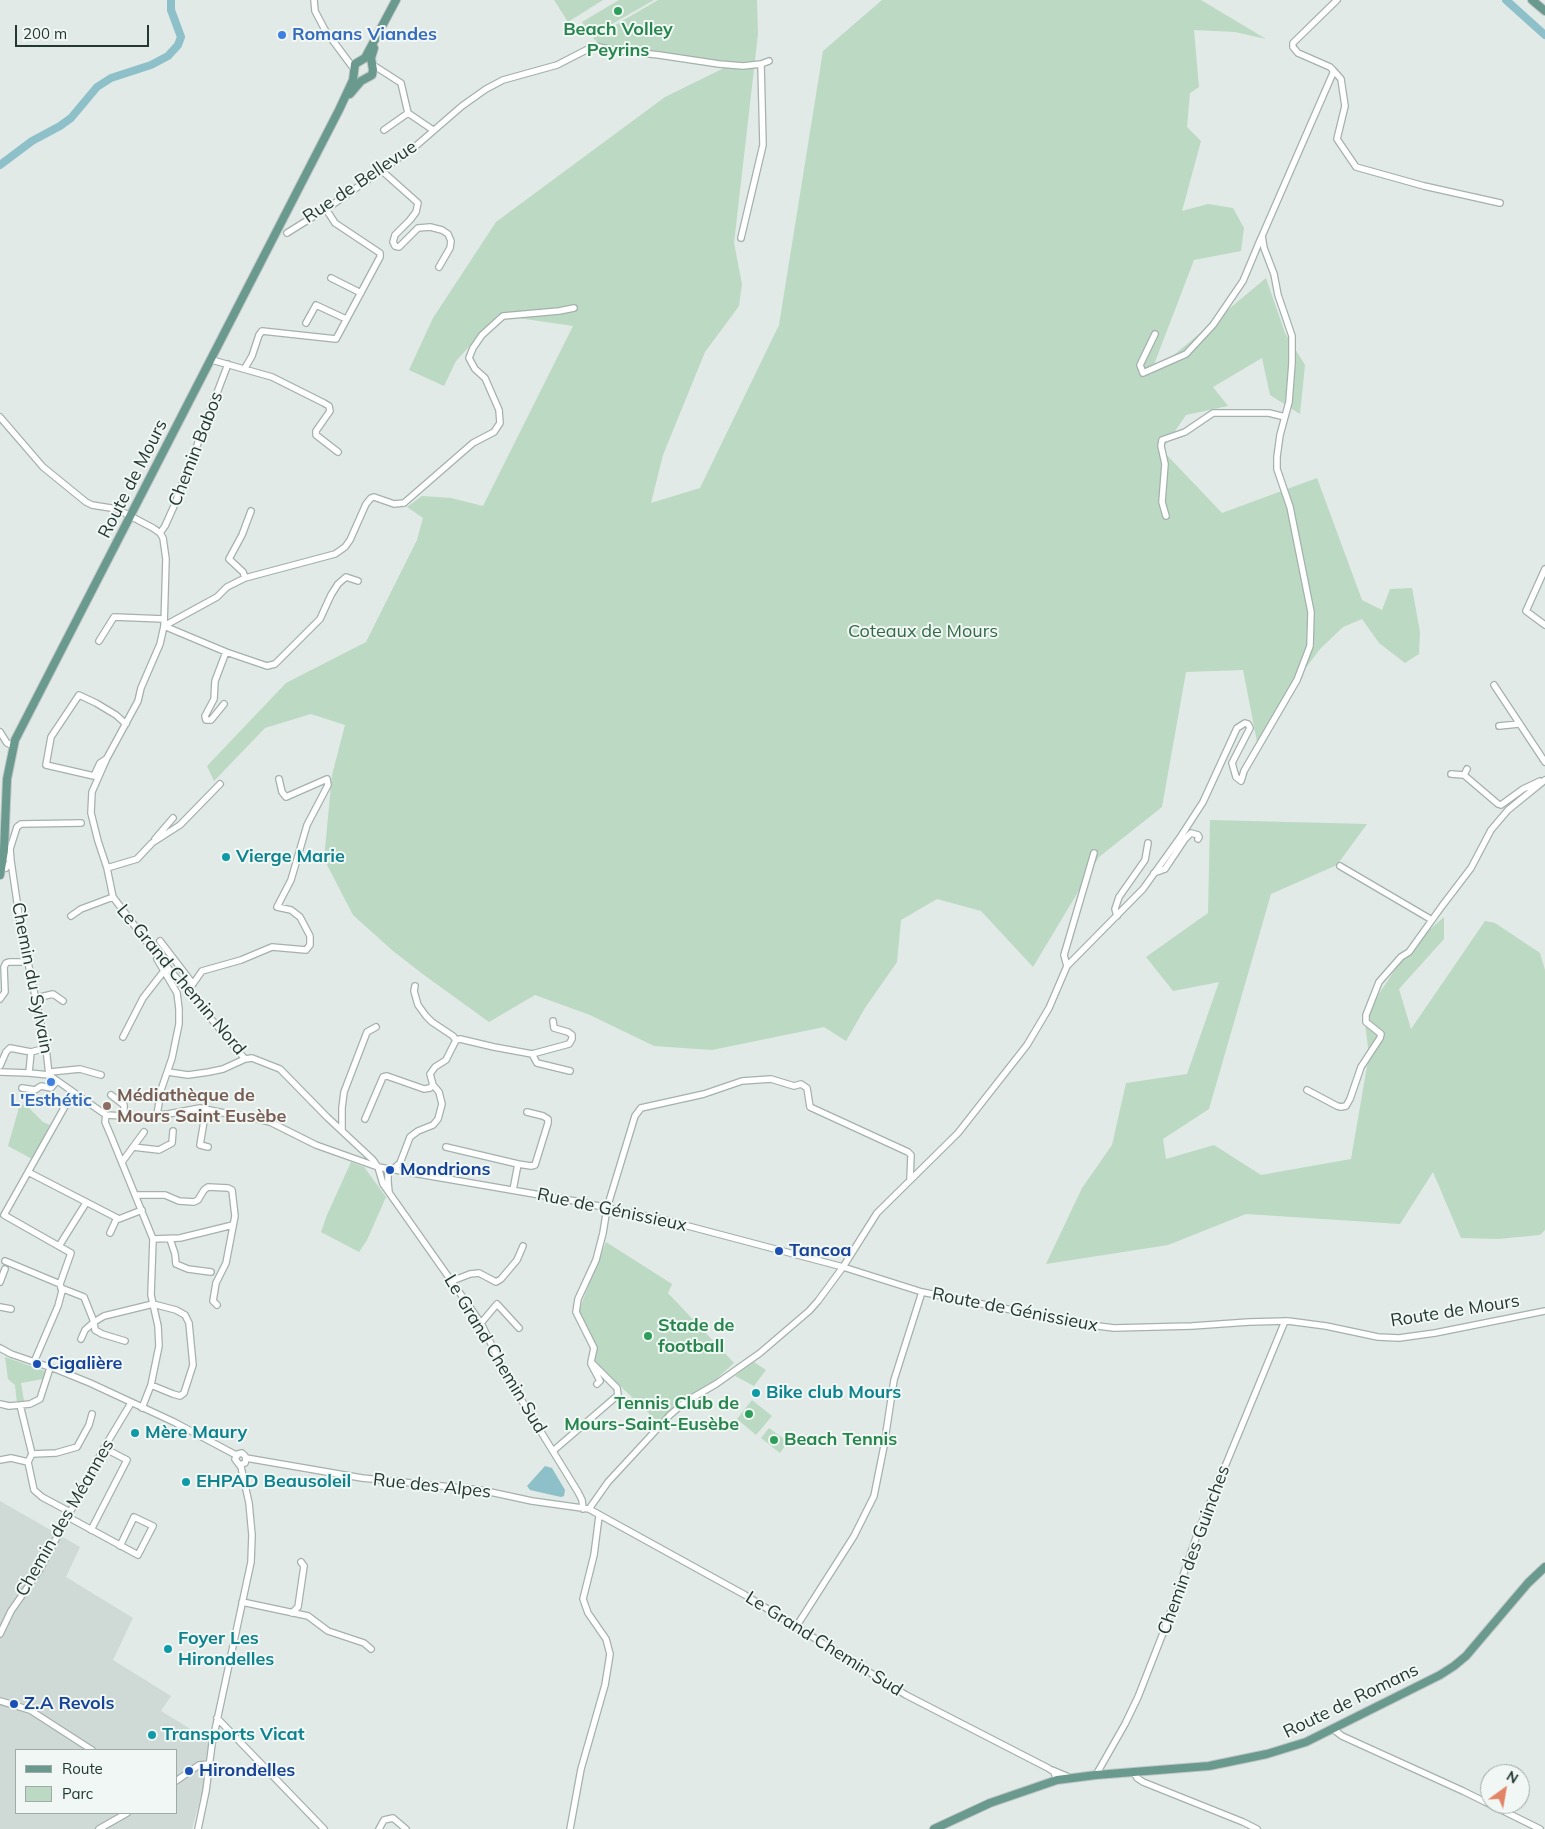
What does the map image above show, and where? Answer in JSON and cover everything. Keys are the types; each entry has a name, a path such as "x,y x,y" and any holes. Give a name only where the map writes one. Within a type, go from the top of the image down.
{"main road":[{"name":"Route de Mours","path":"2,871 6,851 3,816 6,779 13,746 22,726 132,517 339,110 354,72 396,0"},
{"path":"1532,0 1545,11"},
{"name":"Route de Mours","path":"339,110 357,84 372,75 374,70 372,53 379,32"},
{"path":"360,61 372,64"},
{"path":"354,72 358,78 363,79"},
{"name":"Route de Romans","path":"934,1829 990,1803 1057,1780 1202,1767 1238,1761 1286,1749 1333,1729 1454,1666 1466,1656 1528,1583 1545,1567"}],"street":[{"path":"314,0 315,11 319,20 354,72"},
{"path":"1338,0 1296,41 1293,47 1298,53 1330,66 1341,79 1345,106 1337,139 1356,167 1424,186 1500,203"},
{"name":"Rue de Bellevue","path":"287,233 326,209 417,145 462,106 495,84 557,65 594,46 719,64 743,66 769,61"},
{"path":"345,57 360,61"},
{"path":"372,64 402,85 408,113 433,130"},
{"path":"741,238 763,145 761,64"},
{"path":"1155,334 1140,365 1144,373 1186,354 1213,325 1243,281 1333,70"},
{"path":"372,75 384,73"},
{"path":"384,130 408,113"},
{"path":"381,170 418,204 416,212 395,235 393,242 395,246 399,247 418,228 430,227 442,230 448,234 451,241 450,248 439,267"},
{"path":"245,368 262,331 336,338 380,257 380,253 336,223 326,209"},
{"path":"583,1509 685,1402 711,1387 760,1353 818,1301 877,1213 958,1133 1027,1045 1049,1008 1067,966 1143,889 1203,802 1236,728 1245,723 1250,728 1232,763 1236,777 1242,780 1244,772 1297,680 1310,646 1310,606 1290,507 1277,469 1277,458 1290,395 1292,336 1280,302 1274,274 1264,248 1262,236"},
{"path":"331,278 361,293"},
{"path":"306,323 316,305 346,320"},
{"path":"164,626 216,597 227,587 245,578 335,554 345,547 350,540 366,504 371,498 374,497 394,504 404,503 473,443 494,432 500,423 499,410 484,378 469,358 476,342 504,316 574,308"},
{"path":"212,360 245,368 283,382 328,406 330,410 316,431 316,435 338,452"},
{"name":"Chemin Babos","path":"160,533 174,506 228,364"},
{"path":"1166,516 1162,502 1165,464 1161,446 1162,440 1185,432 1213,412 1269,413 1285,416"},
{"path":"0,417 43,467 86,502 99,507 117,509 160,533"},
{"path":"245,578 243,572 230,559 242,536 251,511"},
{"name":"Le Grand Chemin Nord","path":"160,533 165,547 166,559 164,626 160,644 141,688 138,701 107,758 92,792 91,813 107,868 113,897 155,952 245,1059 252,1058 280,1069 378,1167"},
{"path":"1545,570 1526,611 1545,625"},
{"path":"164,626 226,652 268,666 275,664 320,619 338,584 346,577 358,581"},
{"path":"100,641 114,617 164,619"},
{"path":"224,704 211,720 206,720 205,716 214,698 215,681 226,652"},
{"path":"1494,685 1545,762"},
{"path":"107,758 100,763 94,776 46,765 51,737 78,695 116,715 126,724"},
{"path":"1499,726 1520,724"},
{"path":"0,732 7,742 13,746"},
{"path":"1451,774 1466,772 1501,805 1523,789 1545,780"},
{"path":"188,991 202,971 241,960 272,947 306,950 310,945 310,936 300,917 291,910 277,907 291,880 307,825 328,785 327,779 286,797 282,792 279,779"},
{"path":"1308,1090 1337,1106 1346,1106 1361,1067 1380,1038 1381,1034 1366,1022 1366,1015 1379,982 1400,957 1409,952 1471,868 1491,830 1508,810 1545,780"},
{"path":"152,843 180,825 220,784"},
{"path":"107,868 137,859 173,818"},
{"path":"2,871 11,861 6,851 17,827 21,824 81,823"},
{"path":"1154,873 1165,869 1191,833 1198,835 1198,839"},
{"path":"1117,916 1115,908 1119,897 1145,860 1148,844"},
{"path":"1067,966 1064,955 1094,853"},
{"name":"Chemin du Sylvain","path":"11,861 21,929 46,1048 49,1074"},
{"path":"1340,866 1432,920"},
{"path":"2,871 12,870"},
{"path":"71,916 81,909 113,897"},
{"path":"160,941 193,984"},
{"path":"155,952 156,958 177,993 179,1009 179,1024 168,1072 161,1090 157,1115"},
{"path":"0,999 5,992 4,967 6,963 28,962"},
{"path":"123,1037 143,998 164,971"},
{"path":"415,986 414,991 418,1005 426,1016 456,1040"},
{"path":"36,998 53,994 63,1001"},
{"path":"456,1040 460,1039 532,1054 569,1044 572,1035 554,1028 553,1021"},
{"path":"342,1130 344,1092 367,1032 376,1027"},
{"path":"390,1194 388,1182 390,1170 400,1163 410,1137 418,1130 434,1125 440,1113 441,1098 431,1079 432,1071 446,1060 456,1040"},
{"path":"0,1066 6,1052 10,1048 31,1052 46,1048"},
{"path":"29,1073 31,1052"},
{"path":"532,1054 537,1063 570,1071"},
{"path":"168,1072 188,1076 222,1069 245,1059"},
{"path":"0,1072 49,1074 80,1069 101,1075"},
{"path":"49,1074 106,1115 106,1122 153,1239 150,1278 151,1295 158,1326 159,1346 151,1385 142,1408"},
{"path":"366,1119 383,1077 387,1076 424,1089 430,1088 433,1085"},
{"path":"597,1384 600,1380 592,1368 591,1362 594,1348 576,1312 578,1299 596,1260 607,1208 635,1116 641,1108 704,1094 742,1081 771,1079 794,1086 804,1085 807,1088 810,1107 908,1152 911,1155 910,1180"},
{"path":"22,1088 35,1090 41,1086 51,1088 57,1081"},
{"path":"34,1362 58,1306 62,1291 60,1286 71,1253 4,1215 73,1092"},
{"path":"111,1095 124,1105 124,1117"},
{"name":"Rue de Génissieux","path":"106,1115 124,1117 157,1115 200,1108 224,1114 245,1116 270,1122 316,1145 378,1167 513,1190 669,1221 842,1267"},
{"path":"192,1109 205,1114 200,1145 208,1147"},
{"path":"446,1147 518,1164 535,1165 548,1119 544,1116 527,1112"},
{"path":"133,1147 159,1150 172,1143 173,1130"},
{"path":"122,1162 144,1132"},
{"path":"402,1157 408,1173"},
{"path":"513,1190 518,1164"},
{"name":"Le Grand Chemin Sud","path":"378,1167 382,1184 481,1323 506,1375 578,1492 583,1509 745,1595 906,1695 1048,1768 1054,1772 1057,1780"},
{"path":"28,1172 119,1219 142,1210"},
{"path":"136,1195 165,1195 178,1201 194,1202 198,1200 208,1187 228,1188 233,1192 235,1216 225,1267 216,1283 213,1301 217,1305"},
{"path":"59,1246 86,1203"},
{"path":"110,1233 117,1218"},
{"path":"153,1239 170,1239 233,1225"},
{"path":"170,1239 176,1264 188,1269 211,1272"},
{"path":"452,1281 470,1274 479,1273 496,1282 518,1260 524,1246"},
{"path":"5,1261 84,1297 94,1322 95,1330 125,1341"},
{"name":"Route de Génissieux","path":"842,1267 922,1292 1094,1326 1114,1328 1192,1326"},
{"path":"0,1282 5,1269"},
{"path":"796,1627 854,1536 874,1496 894,1380 922,1292"},
{"path":"81,1339 85,1330 104,1316 153,1304 176,1310 185,1315 188,1319 193,1365 184,1393 180,1396 151,1385"},
{"path":"481,1323 497,1304 519,1328"},
{"path":"0,1307 11,1309"},
{"name":"Route de Mours","path":"1192,1326 1285,1321 1326,1326 1378,1337 1399,1338 1435,1333 1545,1311"},
{"name":"Chemin des Guinches","path":"1096,1775 1126,1724 1138,1698 1166,1628 1198,1532 1285,1321"},
{"path":"0,1348 11,1354 82,1380 236,1455 242,1453 246,1458 245,1463 240,1465"},
{"path":"553,1451 618,1395 617,1388 591,1362"},
{"path":"0,1404 9,1406 20,1405 40,1399 50,1368"},
{"name":"Chemin des Méannes","path":"0,1634 11,1611 39,1570 104,1448 131,1403"},
{"path":"20,1405 32,1454 28,1462 34,1490 37,1494 91,1530 138,1556 154,1526 134,1517 120,1546"},
{"path":"32,1454 56,1453 77,1447 89,1425 92,1414"},
{"path":"91,1530 127,1460 104,1448"},
{"path":"198,1829 217,1718 250,1562 252,1535 249,1503 240,1465 235,1461 236,1455"},
{"path":"0,1460 11,1458 28,1462"},
{"name":"Rue des Alpes","path":"246,1458 362,1478 481,1490 583,1509"},
{"path":"570,1829 581,1769 605,1685 610,1654 606,1639 588,1612 583,1599 601,1517"},
{"path":"292,1613 298,1607 304,1566 301,1562"},
{"path":"242,1602 308,1616 328,1631 364,1643 371,1648"},
{"path":"0,1618 5,1623"},
{"path":"0,1701 30,1710 90,1749"},
{"path":"217,1718 324,1829"},
{"path":"1333,1729 1342,1736 1463,1791 1540,1829"},
{"path":"178,1779 199,1765 209,1764"},
{"path":"1048,1768 1072,1778"},
{"path":"1134,1772 1137,1778 1143,1782 1256,1829"},
{"path":"98,1829 126,1814"},
{"path":"379,1829 384,1820 393,1818 406,1829"}],"shaded area":[{"path":"0,1501 80,1547 66,1577 133,1618 113,1660 171,1696 161,1711 215,1744 192,1829 0,1829"}],"green space":[{"path":"554,0 603,0 568,22"},
{"name":"Beach Volley Peyrins","path":"619,0 654,0 591,36 582,22"},
{"name":"Coteaux de Mours","path":"658,0 757,0 758,34 734,243 742,284 739,306 705,352 663,455 651,503 700,488 779,325 823,51 882,0 1201,0 1266,39 1235,32 1194,30 1199,87 1190,93 1187,127 1201,141 1182,211 1208,204 1233,208 1244,228 1241,251 1194,260 1150,375 1266,278 1285,333 1305,365 1300,414 1270,395 1262,358 1213,387 1228,406 1186,415 1162,450 1222,513 1317,478 1362,600 1382,610 1390,589 1412,588 1420,632 1419,654 1405,663 1379,643 1362,619 1343,627 1320,649 1292,686 1259,752 1243,670 1186,672 1162,807 1099,857 1033,967 981,911 937,899 901,920 897,962 865,1008 846,1041 824,1027 712,1050 654,1046 590,1015 535,995 489,1022 393,951 353,915 324,859 332,775 345,725 311,714 265,728 214,781 207,766 286,683 366,642 417,540 423,518 407,507 422,496 451,498 483,506 573,326 498,315 456,361 444,386 409,370 433,318 496,222 665,97 724,68 724,61 601,46 593,38"},
{"path":"1210,820 1367,824 1337,865 1271,894 1209,1109 1163,1139 1166,1159 1214,1145 1261,1175 1351,1159 1369,1055 1364,1016 1411,946 1444,917 1444,939 1399,989 1411,1029 1485,921 1495,923 1540,953 1545,970 1545,1230 1540,1235 1498,1239 1461,1238 1433,1172 1400,1224 1246,1214 1168,1245 1046,1264 1082,1188 1112,1145 1126,1083 1187,1074 1219,982 1173,991 1146,957 1208,913"},
{"path":"20,1104 27,1106 43,1122 50,1125 32,1159 8,1146"},
{"path":"351,1162 364,1167 386,1197 367,1240 359,1252 321,1232"},
{"name":"Stade de football","path":"606,1242 672,1284 668,1293 734,1363 714,1381 657,1421 595,1362 579,1310"},
{"path":"5,1357 45,1371 46,1374 43,1379 21,1383 24,1401 17,1403 15,1385 8,1379"},
{"path":"754,1362 766,1370 754,1386 735,1376"},
{"path":"752,1400 772,1416 756,1435 737,1419"},
{"name":"Beach Tennis","path":"769,1428 788,1442 780,1453 761,1438"}],"water":[{"path":"545,1466 552,1468 565,1490 564,1496 561,1497 530,1490 527,1486"}],"waterway":[{"path":"0,165 32,141 71,118 97,87 111,78 151,65 168,56 178,45 181,37 171,10 171,0"},
{"path":"1506,0 1545,35"}],"place":[{"name":"Beach Volley Peyrins","path":"618,11"},
{"name":"Romans Viandes","path":"282,35"},
{"name":"Vierge Marie","path":"226,857"},
{"name":"L'Esthétic","path":"51,1082"},
{"name":"Médiathèque de Mours Saint Eusèbe","path":"107,1106"},
{"name":"Mondrions","path":"390,1170"},
{"name":"Tancoa","path":"779,1251"},
{"name":"Stade de football","path":"648,1336"},
{"name":"Cigalière","path":"37,1364"},
{"name":"Bike club Mours","path":"756,1393"},
{"name":"Tennis Club de Mours-Saint-Eusèbe","path":"749,1414"},
{"name":"Mère Maury","path":"135,1433"},
{"name":"Beach Tennis","path":"774,1440"},
{"name":"EHPAD Beausoleil","path":"186,1482"},
{"name":"Foyer Les Hirondelles","path":"168,1649"},
{"name":"Z.A Revols","path":"14,1704"},
{"name":"Transports Vicat","path":"152,1735"},
{"name":"Hirondelles","path":"189,1771"}]}
